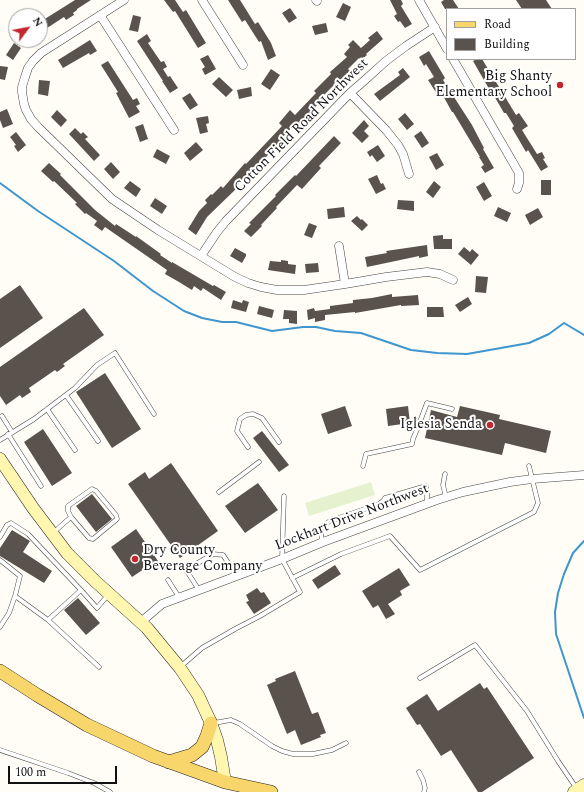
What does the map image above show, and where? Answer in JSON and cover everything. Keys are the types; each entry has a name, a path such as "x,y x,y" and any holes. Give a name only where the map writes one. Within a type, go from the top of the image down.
{"main road":[{"path":"0,670 86,725 153,756 225,785 271,792"},
{"path":"169,762 192,755 202,747 211,723"}],"street":[{"path":"124,0 45,50 33,61 26,72 22,87 26,110 31,119 112,199 152,226 239,279 269,289 304,290 427,272 440,274 453,280"},
{"path":"202,0 243,64"},
{"path":"419,0 446,47"},
{"path":"100,15 174,130"},
{"name":"Cotton Field Road Northwest","path":"201,256 226,221 350,93 406,46 435,28"},
{"path":"454,60 518,173 519,183 517,189"},
{"path":"350,93 386,130 398,145 403,154 409,174"},
{"path":"339,246 345,284"},
{"path":"0,459 52,534 81,567 141,622 180,668 198,695 211,723 219,752 225,785"},
{"name":"Lockhart Drive Northwest","path":"141,622 162,604 427,503 463,492 496,485 532,479 584,475"}],"lane":[{"path":"0,440 48,409 75,388 97,365 115,353 154,414"},
{"path":"66,395 98,441"},
{"path":"363,466 366,454 412,444 412,439 427,403 452,409"},
{"path":"48,409 75,450"},
{"path":"248,447 237,431 240,419 246,415 253,414 262,418 279,442"},
{"path":"2,416 10,433 41,486"},
{"path":"219,492 259,462"},
{"path":"292,578 341,554 390,536 420,570 534,512 538,503 529,466"},
{"path":"445,474 443,485 446,497"},
{"path":"322,542 321,534 324,525 330,521 379,504 385,498 426,486 427,503"},
{"path":"92,489 96,491 116,515 117,519 93,539 89,538 72,517 68,511 68,506 92,489"},
{"path":"180,668 202,648 300,592 282,559 284,496"},
{"path":"52,534 72,517"},
{"path":"0,537 7,525 10,523 28,534 97,608 109,594"},
{"path":"199,590 186,570 213,554 223,555 237,576"},
{"path":"0,560 20,576 9,613 0,627"},
{"path":"168,580 179,598"},
{"path":"48,620 81,590"},
{"path":"15,596 48,620 100,667"},
{"path":"420,678 475,645 527,711 558,761 578,789"},
{"path":"211,723 231,720 240,724 282,752 293,754 313,754 332,750 346,743"},
{"path":"0,750 68,773 94,783 110,792"},
{"path":"419,772 423,780 425,788 424,792"}],"green space":[{"path":"371,482 375,495 309,516 305,503"}],"building":[{"path":"75,0 91,0 77,9 73,13 74,15 66,20 64,17 48,27 48,17"},
{"path":"164,0 175,0 183,12 186,10 206,43 198,48 175,11 173,12"},
{"path":"228,0 240,0 255,24 258,22 271,43 276,56 268,60 261,41 259,42 245,20 242,22"},
{"path":"390,0 401,0 403,4 401,6 412,24 405,28 400,21 398,22 394,16 397,14"},
{"path":"444,0 453,0 458,8 445,9 441,2"},
{"path":"516,0 546,0 551,8 521,8"},
{"path":"343,3 351,7 345,21 336,17"},
{"path":"290,8 297,18 289,23 282,13"},
{"path":"133,15 141,17 138,32 129,30"},
{"path":"326,23 328,32 315,35 312,26"},
{"path":"377,31 383,39 361,60 359,58 348,69 350,71 315,104 317,105 296,127 294,125 258,166 256,165 236,187 237,188 207,217 196,235 188,229 199,211 207,203 205,200 221,186 223,188 245,163 246,164 266,143 282,126 279,123 290,110 295,115 316,93 314,91 331,74 330,72 347,57 344,54 350,47 348,45 353,40 361,48 370,40 368,38"},
{"path":"147,34 151,41 148,43 161,62 164,61 167,67 163,69 178,88 170,93 137,41"},
{"path":"90,40 97,51 90,55 89,53 63,68 58,60"},
{"path":"11,48 21,48 13,60 6,55"},
{"path":"429,51 445,78 443,80 472,125 494,168 485,173 481,167 484,165 480,157 441,92 437,94 428,80 434,77 426,64 424,66 419,57"},
{"path":"208,55 216,69 205,75 202,69 205,67 200,59"},
{"path":"483,60 516,115 519,113 528,126 522,130 537,154 542,152 545,158 543,159 548,167 541,171 528,150 526,152 512,128 514,126 492,94 473,61"},
{"path":"108,61 133,100 137,98 140,104 136,106 140,112 129,118 116,93 118,92 101,65"},
{"path":"0,66 8,67 5,80 0,79"},
{"path":"403,68 410,77 380,101 374,94 400,75 398,72"},
{"path":"271,69 280,75 270,90 261,84"},
{"path":"219,77 233,90 226,97 212,84"},
{"path":"39,80 50,81 48,96 38,94"},
{"path":"251,87 252,96 239,99 237,90"},
{"path":"190,93 198,105 190,110 182,98"},
{"path":"7,109 13,124 3,128 0,120 0,112"},
{"path":"57,110 67,120 61,127 51,117"},
{"path":"405,113 414,124 407,130 398,119"},
{"path":"208,116 209,123 206,124 208,132 200,134 196,118"},
{"path":"364,120 369,126 364,131 369,136 362,143 352,133"},
{"path":"143,124 148,139 140,142 135,127"},
{"path":"75,128 81,134 83,132 88,137 85,139 100,155 94,161 69,134"},
{"path":"421,131 429,143 422,148 414,136"},
{"path":"16,132 26,145 18,152 14,146 16,145 10,137"},
{"path":"334,136 341,143 319,166 321,168 302,189 297,185 251,237 244,231 251,224 249,223 276,196 275,195 295,175 296,176"},
{"path":"196,142 203,150 190,161 184,153"},
{"path":"378,145 385,156 377,162 372,155 370,157 367,152"},
{"path":"157,149 170,156 166,164 153,157"},
{"path":"437,153 444,165 436,170 429,157"},
{"path":"111,162 120,172 113,179 104,169"},
{"path":"49,163 95,210 115,226 116,224 136,236 172,263 226,292 221,300 203,288 201,291 194,286 192,290 165,274 167,270 105,227 102,231 94,225 97,221 86,213 85,214 75,204 77,203 41,171"},
{"path":"377,175 381,184 383,183 386,189 376,194 368,179"},
{"path":"541,180 551,180 551,195 541,195"},
{"path":"130,181 141,189 136,197 124,188"},
{"path":"434,181 441,187 433,198 426,192"},
{"path":"484,182 492,196 484,201 476,187"},
{"path":"155,198 167,206 162,214 150,206"},
{"path":"398,200 414,201 414,211 397,209"},
{"path":"344,207 345,217 328,219 327,209"},
{"path":"498,207 511,213 507,222 494,216"},
{"path":"538,208 543,217 530,225 525,215"},
{"path":"357,216 368,225 362,231 351,221"},
{"path":"309,223 317,226 312,238 304,235"},
{"path":"443,235 443,239 452,239 452,249 434,249 433,236"},
{"path":"427,245 428,256 419,258 419,256 367,267 365,257 387,253 386,251"},
{"path":"464,247 470,252 472,249 479,255 471,265 458,254"},
{"path":"235,248 246,254 242,263 230,256"},
{"path":"281,260 288,261 288,264 296,265 295,274 268,270 270,261 281,262"},
{"path":"318,263 319,272 306,273 305,264"},
{"path":"476,276 488,277 486,293 475,292"},
{"path":"20,285 43,318 0,348 0,299"},
{"path":"392,294 392,297 418,295 419,305 401,305 355,313 325,315 325,320 315,322 315,318 308,320 307,310 314,308 315,311 330,309 330,306 353,303 353,300"},
{"path":"468,297 472,304 460,312 455,305"},
{"path":"233,300 242,303 243,300 249,302 246,312 231,308"},
{"path":"259,306 274,310 272,318 257,314"},
{"path":"427,307 443,307 444,317 427,317"},
{"path":"84,308 104,335 63,364 65,366 57,372 55,370 29,388 31,392 22,398 20,395 6,405 0,396 0,367"},
{"path":"284,310 297,311 297,324 289,323 289,319 283,319"},
{"path":"105,373 141,429 112,448 76,392"},
{"path":"345,406 352,426 328,434 321,414"},
{"path":"408,406 410,423 388,426 386,409"},
{"name":"Iglesia Senda","path":"460,406 500,415 499,419 551,431 546,453 505,443 502,455 425,438 431,410 457,417"},
{"path":"43,429 72,473 52,486 24,442"},
{"path":"262,431 289,465 279,472 253,438"},
{"path":"171,463 218,531 180,558 128,484 145,472 149,479"},
{"path":"258,483 278,510 245,533 225,506"},
{"path":"92,494 112,519 96,532 76,506"},
{"path":"136,529 158,561 132,577 111,547"},
{"path":"12,530 30,541 23,552 52,571 44,583 0,556 0,548"},
{"path":"335,565 341,574 318,589 312,580"},
{"path":"399,568 410,585 400,591 402,595 388,604 395,614 386,619 378,605 373,608 362,591"},
{"path":"257,588 261,593 264,592 271,603 254,614 246,602 249,601 246,595"},
{"path":"78,598 100,623 86,635 64,610"},
{"path":"295,671 312,714 318,712 326,733 320,735 321,737 301,745 295,730 287,734 267,685 276,681 275,679"},
{"path":"480,683 484,689 487,687 534,758 482,792 478,792 451,750 441,756 420,724 417,725 406,708 427,694 438,711"}],"waterway":[{"path":"0,183 38,211 114,261 153,291 184,311 202,318 222,322 236,322 272,331 316,327 335,331 361,333 411,350 437,353 467,354 529,343 549,334 564,323 584,335"},
{"path":"584,541 573,553 564,574 558,593 555,612 556,634 584,718"}],"place":[{"name":"Big Shanty Elementary School","path":"560,85"},
{"name":"Iglesia Senda","path":"490,425"},
{"name":"Dry County Beverage Company","path":"135,559"}]}
